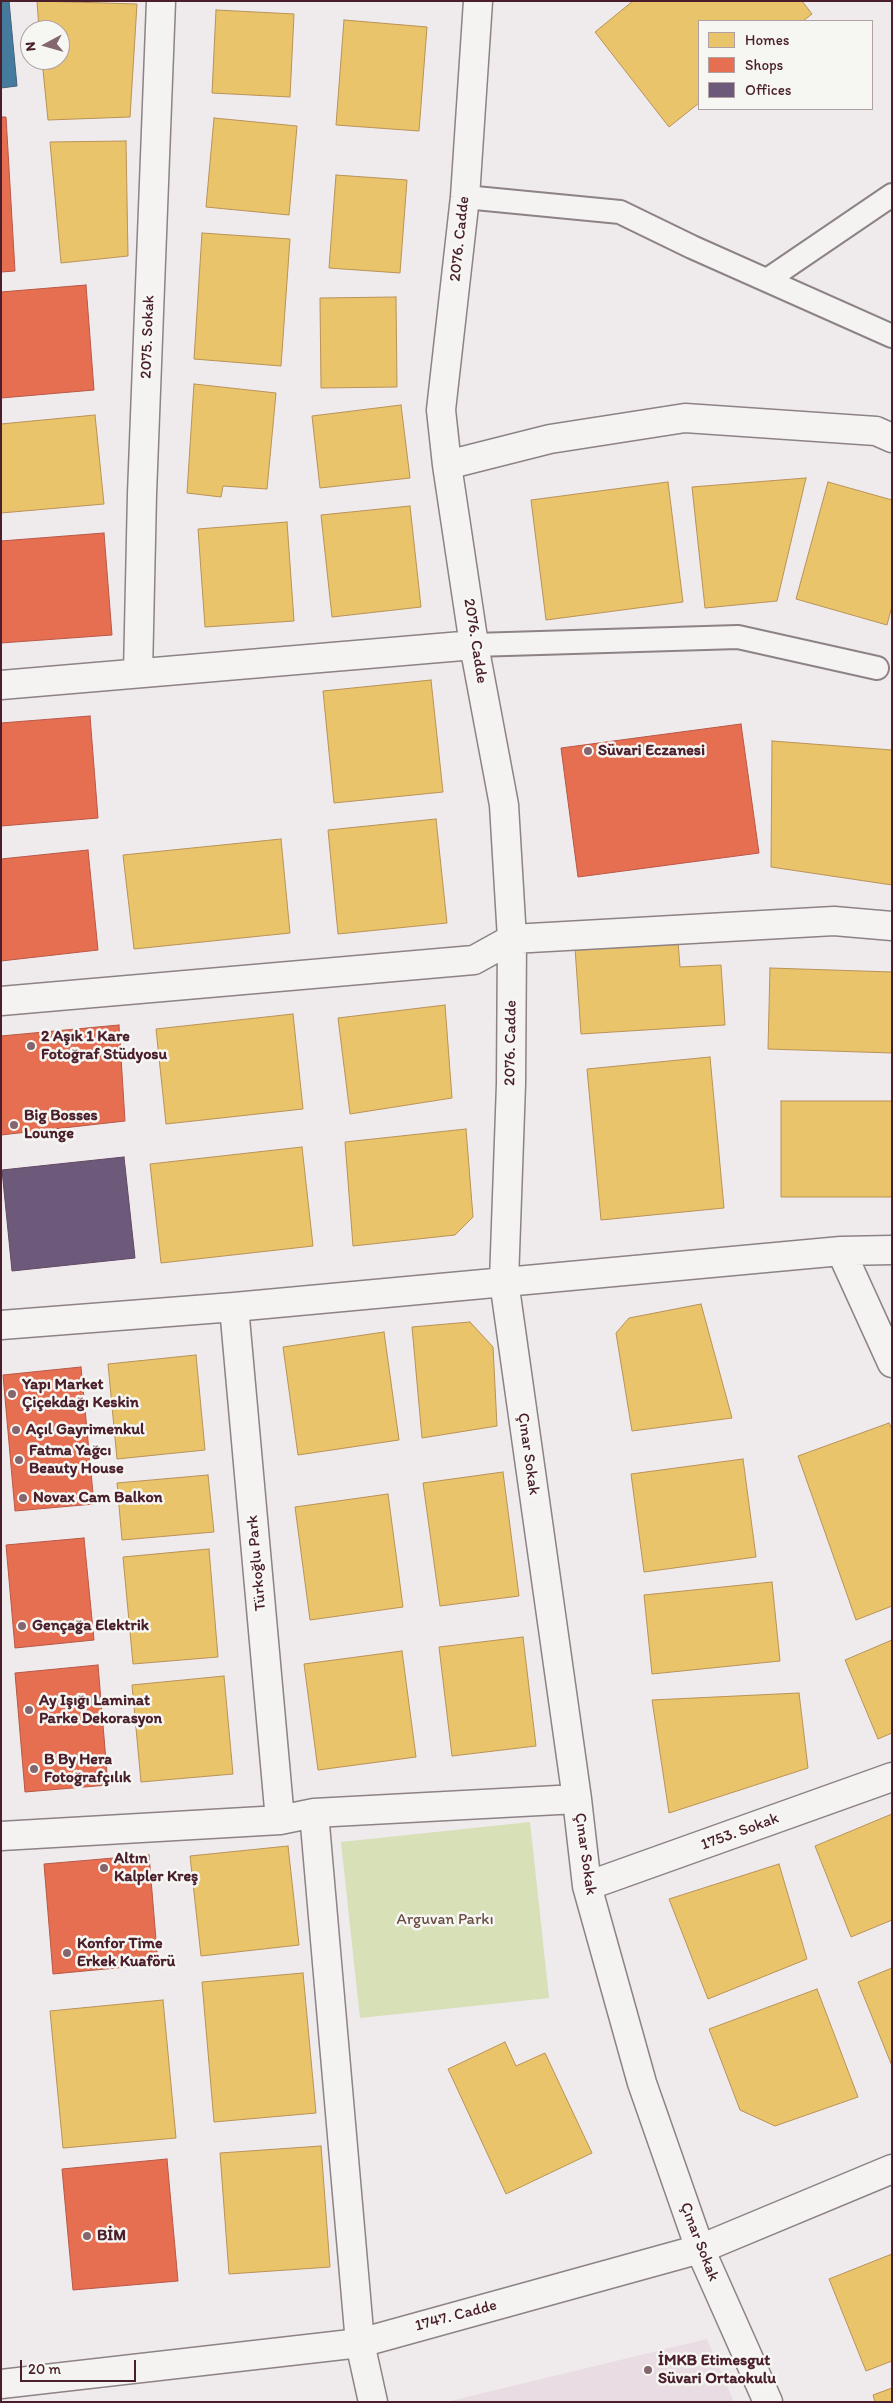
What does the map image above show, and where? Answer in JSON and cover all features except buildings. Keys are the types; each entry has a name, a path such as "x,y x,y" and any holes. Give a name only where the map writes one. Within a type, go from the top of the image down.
{"street":[{"name":"2075. Sokak","path":"138,673 142,494 161,1"},
{"name":"2076. Cadde","path":"478,1 465,197 441,410 447,465 474,645 504,805 512,939 511,1084 504,1281"},
{"path":"447,465 550,439 684,418 876,431 892,438"},
{"path":"1,686 474,645"},
{"path":"1,1001 474,960 512,939 834,921 892,926"},
{"path":"1,1325 234,1307 841,1251 892,1250"},
{"path":"841,1251 892,1363"},
{"name":"Çınar Sokak","path":"504,1281 577,1798 587,1886 642,2083 700,2249 768,2402"},
{"name":"Türkoğlu Park","path":"234,1307 280,1820"},
{"name":"1753. Sokak","path":"587,1886 892,1778"},
{"path":"1,1836 280,1820 314,1813 577,1798"},
{"path":"314,1813 360,2342 373,2402"},
{"name":"1747. Cadde","path":"1,2384 360,2342 700,2249 892,2169"}],"lane":[{"path":"767,280 892,196"},
{"path":"465,197 620,212 892,336"},
{"path":"474,645 738,637 877,668"}],"shaded area":[{"name":"İMKB Etimesgut Süvari Ortaokulu","path":"707,2339 734,2402 446,2402"}],"green space":[{"name":"Arguvan Parkı","path":"530,1822 549,1998 360,2018 341,1842"}],"place":[{"name":"Süvari Eczanesi","path":"588,751"},
{"name":"2 Aşık 1 Kare Fotoğraf Stüdyosu","path":"31,1046"},
{"name":"Big Bosses Lounge","path":"14,1125"},
{"name":"Yapı Market Çiçekdağı Keskin","path":"12,1394"},
{"name":"Açıl Gayrimenkul","path":"16,1430"},
{"name":"Fatma Yağcı Beauty House","path":"19,1460"},
{"name":"Novax Cam Balkon","path":"23,1498"},
{"name":"Gençağa Elektrik","path":"22,1626"},
{"name":"Ay Işığı Laminat Parke Dekorasyon","path":"29,1710"},
{"name":"B By Hera Fotoğrafçılık","path":"34,1769"},
{"name":"Altın Kalpler Kreş","path":"104,1868"},
{"name":"Konfor Time Erkek Kuaförü","path":"67,1953"},
{"name":"BİM","path":"87,2236"},
{"name":"İMKB Etimesgut Süvari Ortaokulu","path":"648,2370"}]}
